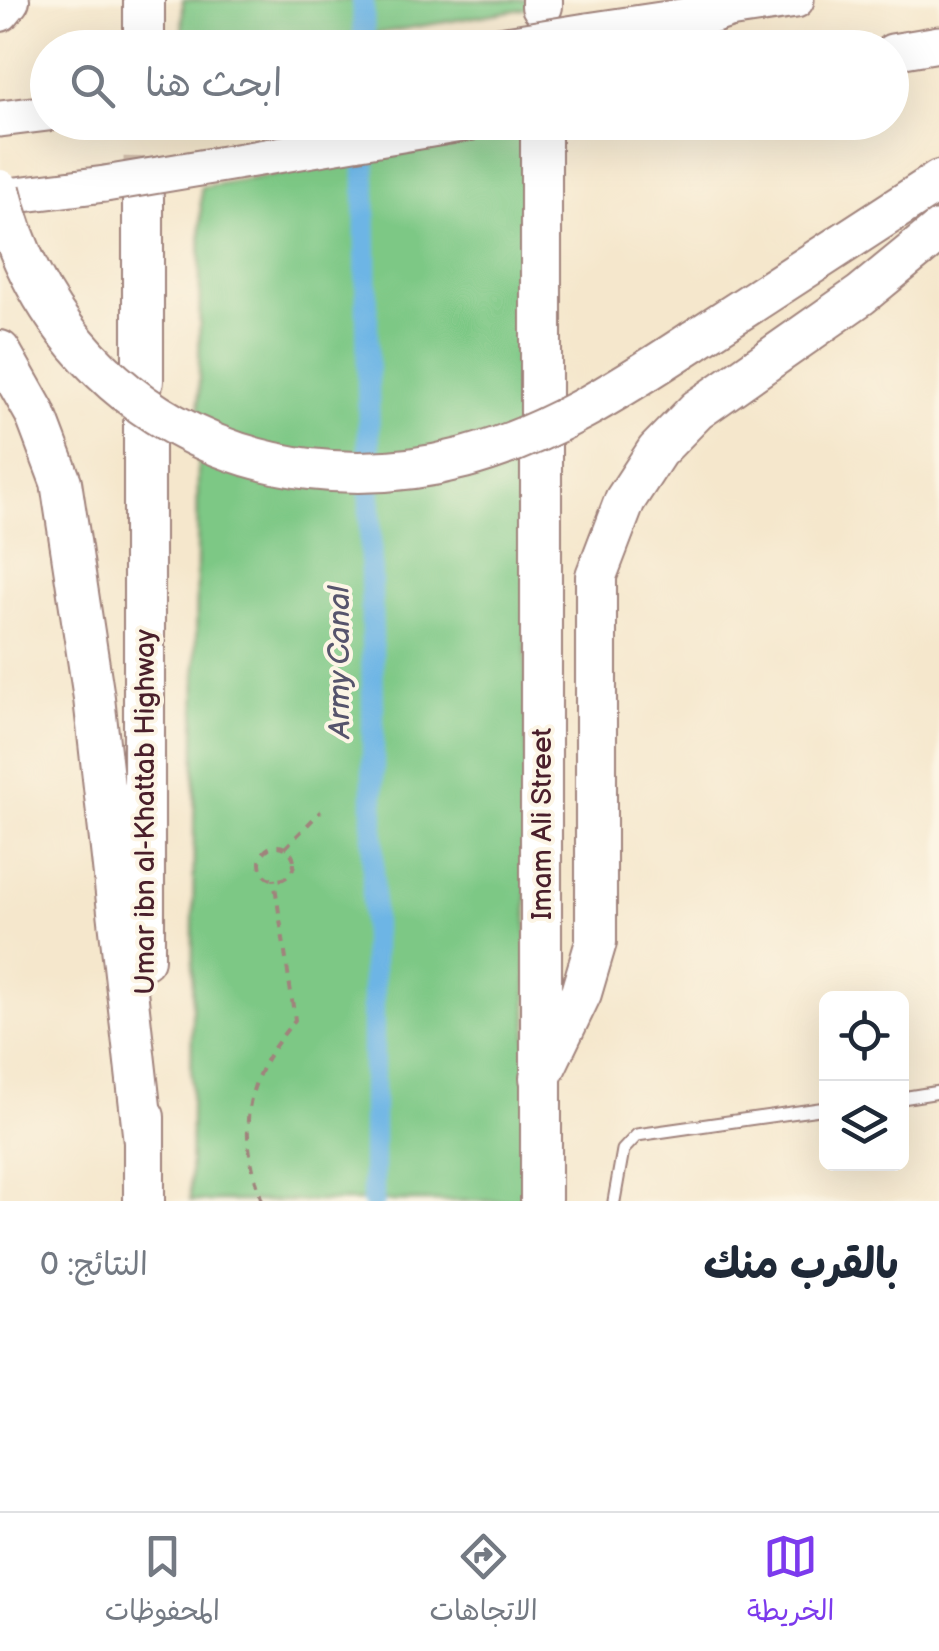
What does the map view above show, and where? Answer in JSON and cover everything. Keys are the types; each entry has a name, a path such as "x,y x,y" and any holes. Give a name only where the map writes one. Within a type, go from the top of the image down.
{"highway":[{"path":"0,11 10,0"},
{"path":"144,0 144,30"},
{"path":"709,14 752,0"},
{"name":"Imam Ali Street","path":"541,140 541,1201"},
{"path":"0,193 24,256 77,344 116,385 164,423 216,448 315,470 367,471 463,458 587,410 939,181"},
{"path":"144,197 144,381"},
{"path":"540,1078 580,993 596,942 596,576 618,513 656,452 698,410 861,295 939,231"},
{"path":"0,352 35,413 61,482 94,698 144,1142"},
{"name":"Umar ibn al-Khattab Highway","path":"144,422 144,1201"}],"main road":[{"path":"594,30 796,0"},
{"path":"909,49 939,44"},
{"path":"0,119 30,115"},
{"path":"0,193 104,184 366,140"}],"lane":[{"path":"909,1097 939,1092"},
{"path":"614,1201 623,1150 637,1135 819,1109"}],"path":[{"path":"286,848 321,812"},
{"path":"270,847 286,848 293,857 293,868 286,877 274,879 262,872 262,854 270,847"},
{"path":"262,1201 251,1168 245,1118 262,1062 295,1020 274,879"}],"green space":[{"path":"183,0 535,0 535,7 398,30 182,30"},
{"path":"482,140 524,140 528,1201 190,1201 201,187"}],"waterway":[{"name":"Army Canal","path":"363,0 364,30"},
{"name":"Army Canal","path":"364,140 373,706 373,1201"}],"tunnel":[{"path":"143,197 144,140"}]}
